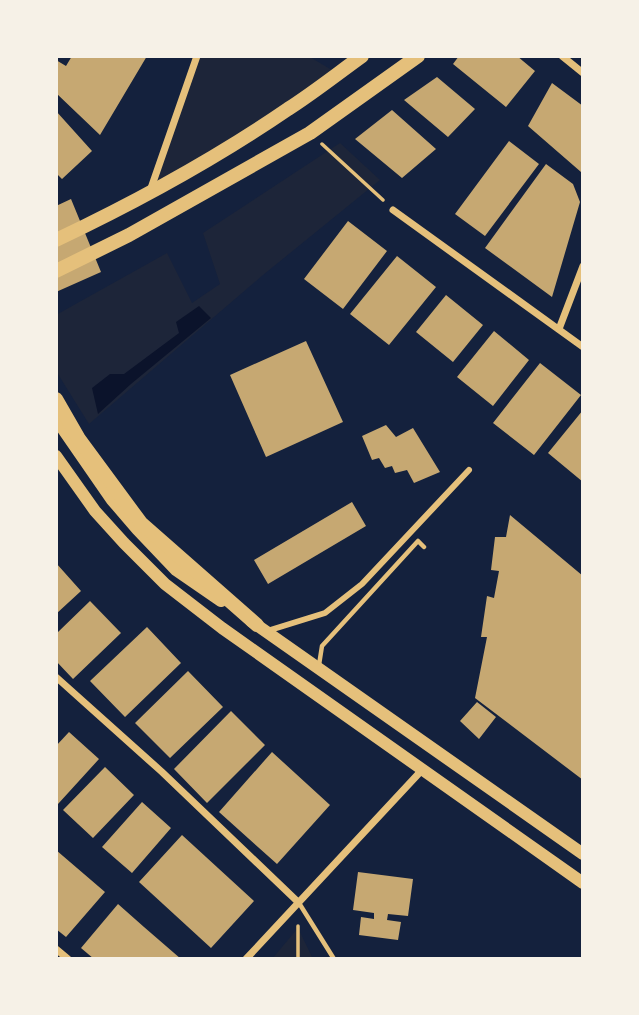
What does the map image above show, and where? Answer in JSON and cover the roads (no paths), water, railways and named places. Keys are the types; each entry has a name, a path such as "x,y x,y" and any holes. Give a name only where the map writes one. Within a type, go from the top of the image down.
{"main road":[{"path":"56,240 116,211 223,150 289,109 362,56"},
{"path":"56,271 129,235 310,133 418,56"},
{"path":"56,399 79,439 141,523 261,628"},
{"path":"56,419 112,500 176,570 583,854"},
{"path":"56,456 95,511 165,584 222,628 583,883"}],"street":[{"path":"149,192 197,56"},
{"path":"562,56 583,73"},
{"path":"393,210 583,347"},
{"path":"559,329 583,267"},
{"path":"261,628 324,613 362,584 469,470"},
{"path":"56,677 162,772 298,902"},
{"path":"246,959 422,770"},
{"path":"56,949 68,959"}],"lane":[{"path":"318,669 322,646 418,541 424,547"},
{"path":"298,902 334,959"}]}
